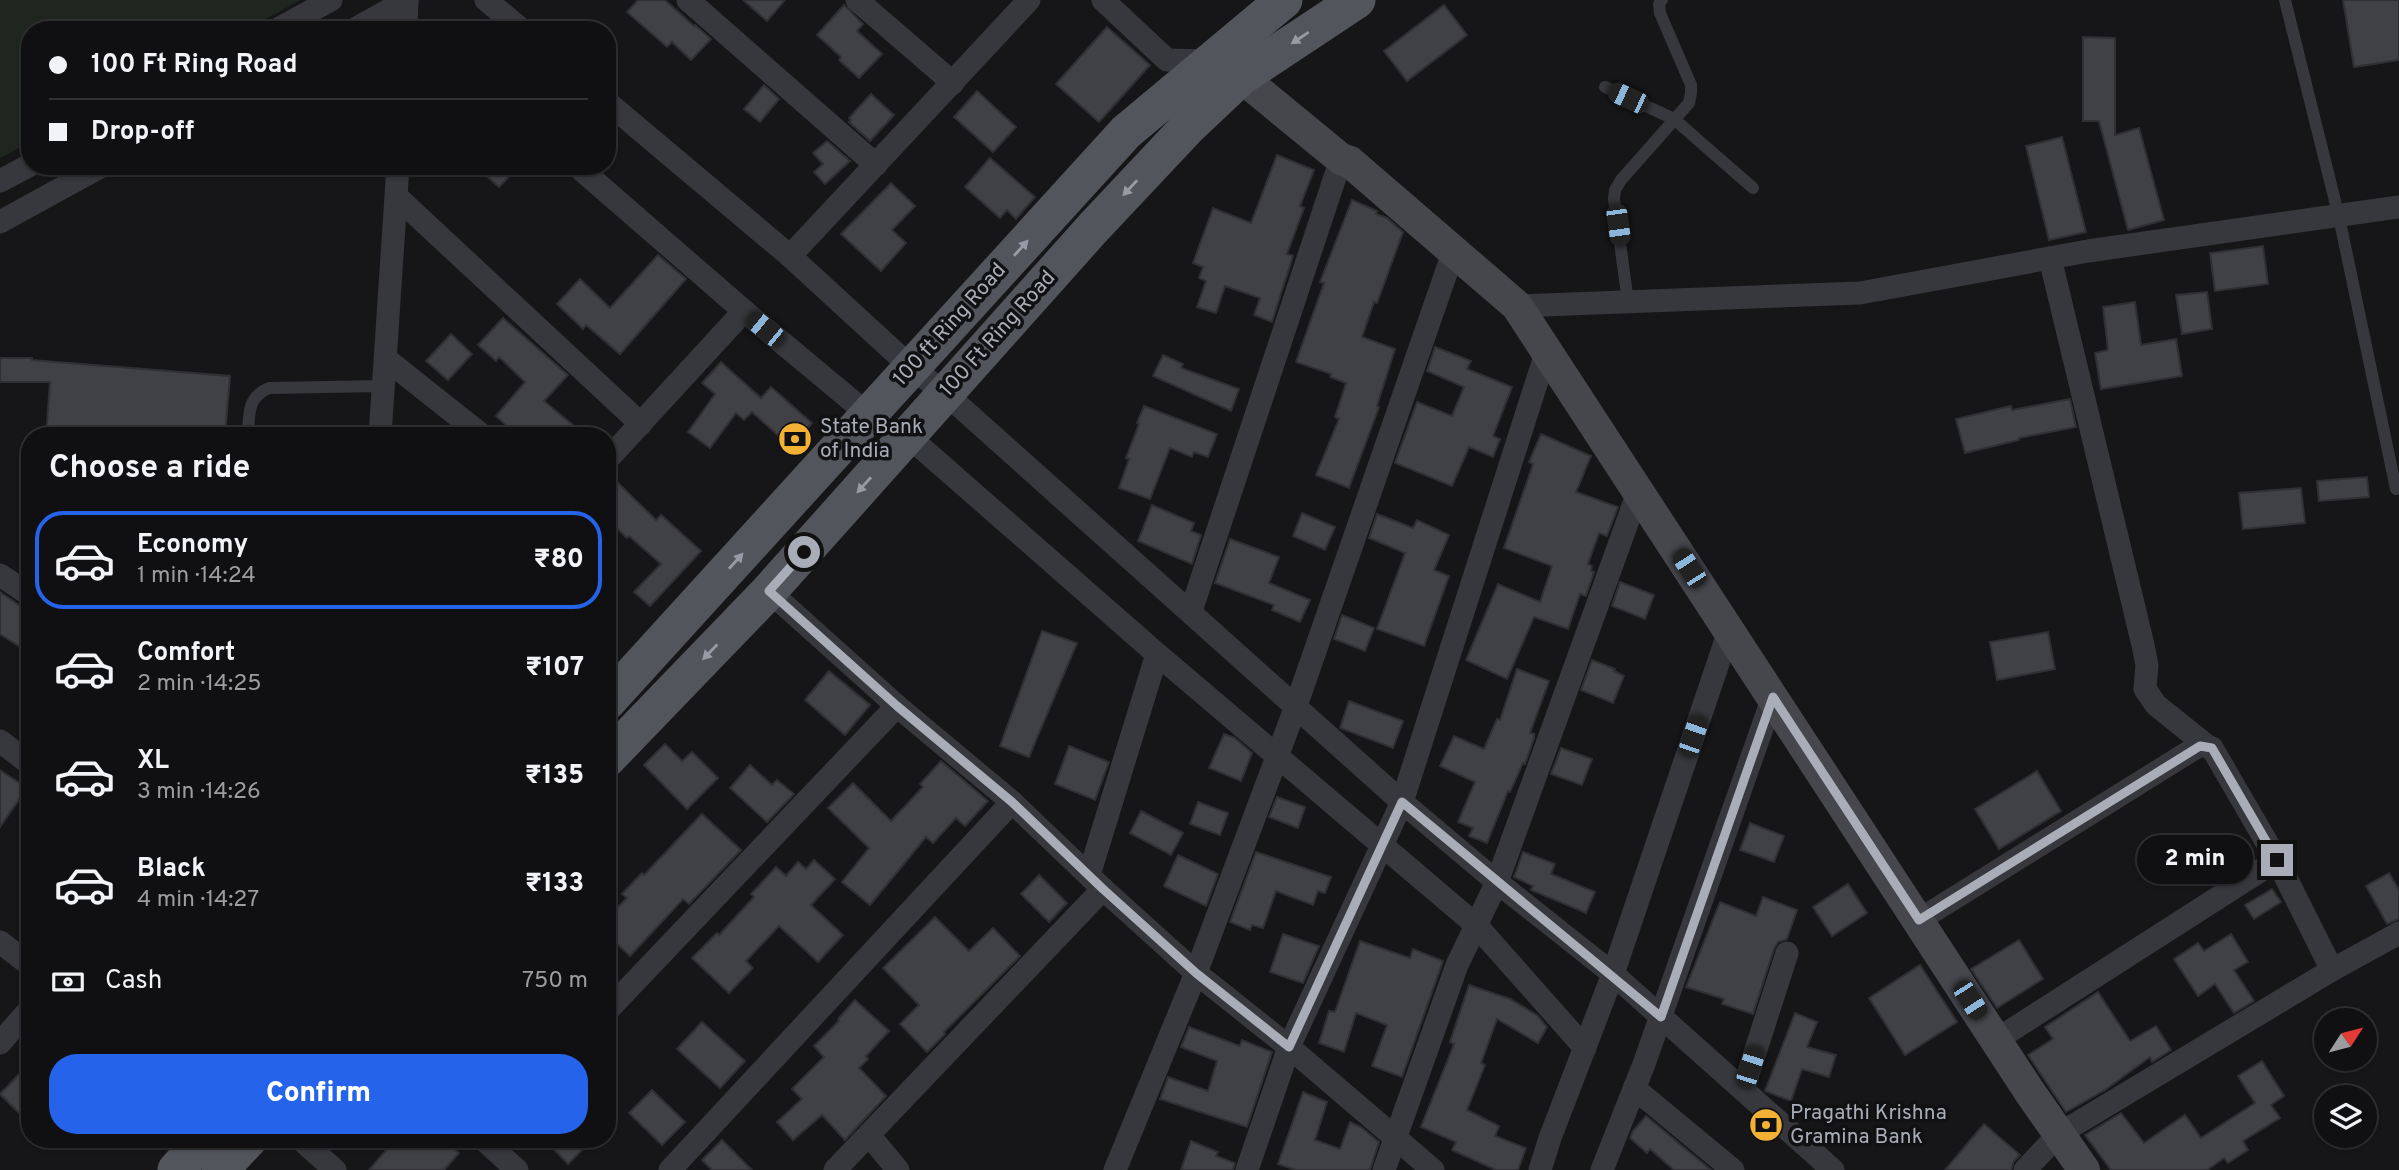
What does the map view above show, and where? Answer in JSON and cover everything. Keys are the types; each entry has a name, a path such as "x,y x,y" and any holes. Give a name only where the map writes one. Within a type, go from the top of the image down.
{"main road":[{"name":"100 ft Ring Road","path":"616,692 1126,132 1225,69 1284,0"},
{"name":"100 Ft Ring Road","path":"616,750 769,591 1093,228 1188,127 1225,69 1357,0"},
{"path":"1225,69 1341,159 1350,162 1517,306 1996,1040 2084,1170"},
{"path":"176,1170 196,1148"},
{"path":"220,1170 241,1148"}],"street":[{"path":"292,21 331,0"},
{"path":"486,0 511,21"},
{"path":"688,0 876,165"},
{"path":"857,0 953,83"},
{"path":"790,256 1029,0"},
{"path":"1103,0 1167,60 1225,69"},
{"path":"389,21 409,16"},
{"path":"616,110 790,256 912,368 946,394 1402,802 1609,983 1658,1025 1743,1090 1833,1170"},
{"path":"1191,611 1341,159"},
{"path":"0,181 21,170"},
{"path":"0,222 86,175"},
{"path":"381,427 398,175"},
{"path":"587,175 744,312 869,415"},
{"path":"397,197 641,424"},
{"path":"1517,306 1860,293 2050,258 2399,207"},
{"path":"1115,1170 1196,973 1278,756 1454,250"},
{"path":"2050,258 2143,645 2147,665 2145,689 2156,705 2212,748 2277,860 2332,970"},
{"path":"616,450 744,312"},
{"path":"1247,1170 1289,1047 1402,802 1547,350"},
{"path":"386,359 472,427"},
{"path":"908,436 1157,654 1383,843 1476,925 1585,1048"},
{"path":"1384,1170 1457,965 1497,883 1639,491"},
{"path":"0,575 21,590"},
{"path":"769,591 897,706 1012,802 1196,973 1289,1047 1433,1170"},
{"path":"1540,1170 1609,983 1728,631"},
{"path":"835,1170 1096,882 1157,654"},
{"path":"1602,1170 1644,1064 1773,697"},
{"path":"616,1002 897,706"},
{"path":"0,741 21,757"},
{"path":"1919,920 2200,746 2206,745"},
{"path":"670,1170 1012,802"},
{"path":"1996,1040 2277,860"},
{"path":"2025,1170 2059,1134 2332,970 2399,933"},
{"path":"0,943 21,958"},
{"path":"1743,1090 1787,953"},
{"path":"0,1043 21,1020"},
{"path":"1634,1088 1733,1170"},
{"path":"869,1135 898,1170"},
{"path":"310,1148 335,1170"},
{"path":"493,1148 517,1170"}],"lane":[{"path":"1628,302 1615,190 1620,180 1689,103 1691,85 1660,13 1659,4 1662,0"},
{"path":"2285,0 2339,217 2396,489"},
{"path":"1605,87 1674,119 1753,188"},
{"path":"248,427 249,408 253,399 259,392 269,388 383,386"}],"shaded area":[{"path":"0,0 301,0 262,21 21,21 21,147 0,158"}],"building":[{"path":"638,0 665,0 711,39 691,60 672,42 667,47 627,12"},
{"path":"743,0 785,0 767,21"},
{"path":"2343,0 2399,0 2399,60 2354,67"},
{"path":"844,5 863,24 857,31 882,54 859,78 817,35"},
{"path":"1444,5 1467,35 1407,81 1384,51"},
{"path":"1107,27 1150,65 1099,122 1056,84"},
{"path":"2083,37 2115,38 2115,135 2139,128 2164,220 2128,230 2099,121 2083,121"},
{"path":"764,85 779,99 760,122 744,109"},
{"path":"977,91 1016,127 993,152 954,117"},
{"path":"871,94 894,115 870,141 849,122 849,118"},
{"path":"2062,137 2086,232 2049,240 2026,146"},
{"path":"827,141 850,161 825,184 814,172 823,164 813,153"},
{"path":"1277,155 1314,170 1300,206 1304,208 1287,254 1293,256 1272,322 1254,315 1260,298 1225,286 1216,313 1197,307 1206,281 1199,278 1203,267 1193,263 1213,208 1251,223"},
{"path":"990,158 1035,197 1016,219 1007,210 1000,218 965,187"},
{"path":"486,175 510,175 499,187"},
{"path":"891,183 915,206 892,230 906,243 881,271 841,234"},
{"path":"1352,200 1377,211 1376,214 1387,218 1403,232 1362,337 1395,349 1377,406 1379,407 1349,488 1316,475 1339,419 1335,417 1346,383 1330,377 1331,374 1296,362 1324,283 1320,282"},
{"path":"2263,246 2268,284 2215,291 2210,253"},
{"path":"658,255 686,279 620,354 586,325 583,329 557,304 580,279 610,308"},
{"path":"2207,292 2212,329 2182,334 2176,295"},
{"path":"2135,302 2141,345 2176,339 2182,376 2101,389 2095,353 2108,350 2103,307"},
{"path":"503,318 568,375 544,401 575,427 508,427 496,416 525,382 499,357 496,361 478,345"},
{"path":"451,334 472,354 448,380 426,361"},
{"path":"1435,347 1471,361 1467,369 1512,387 1493,436 1500,439 1493,457 1469,447 1452,486 1395,463 1417,402 1452,416 1464,387 1427,371"},
{"path":"1163,355 1183,364 1181,368 1239,389 1231,411 1153,376"},
{"path":"0,358 32,358 230,376 226,427 47,427 50,382 0,382"},
{"path":"721,362 761,398 771,387 812,423 791,447 752,412 744,420 736,413 710,448 688,432 715,394 702,383"},
{"path":"2070,399 2076,427 2019,438 1965,453 1956,419 2011,406 2012,410"},
{"path":"1144,406 1217,434 1208,457 1194,452 1192,457 1170,448 1150,499 1119,488"},
{"path":"1541,434 1591,456 1576,492 1618,507 1607,536 1599,533 1588,564 1594,572 1586,596 1580,594 1568,629 1534,617 1507,679 1466,660 1498,584 1540,602 1552,566 1504,548 1533,464 1529,462"},
{"path":"2367,477 2369,497 2319,501 2317,481"},
{"path":"616,483 656,520 661,515 701,551 650,606 634,592 661,564 616,528"},
{"path":"2301,488 2305,523 2243,529 2239,493"},
{"path":"1152,505 1194,523 1191,531 1201,535 1192,564 1138,541"},
{"path":"1302,513 1335,527 1325,550 1293,536"},
{"path":"1377,514 1413,528 1417,520 1449,535 1434,570 1449,576 1424,646 1377,629 1405,553 1369,538"},
{"path":"1230,539 1279,557 1269,583 1310,600 1300,622 1272,610 1274,605 1215,583"},
{"path":"1620,582 1654,595 1645,619 1612,606"},
{"path":"0,592 21,606 21,647 0,634"},
{"path":"1342,615 1374,628 1365,651 1334,639"},
{"path":"1042,631 1077,643 1029,757 1000,746"},
{"path":"2048,632 2055,669 1997,680 1990,642"},
{"path":"1592,660 1615,669 1614,671 1624,676 1613,703 1581,690"},
{"path":"1517,669 1549,681 1530,733 1534,734 1534,738 1525,764 1523,763 1510,792 1508,791 1487,843 1469,836 1473,828 1458,822 1475,782 1440,766 1454,736 1484,749 1497,719 1500,720"},
{"path":"829,671 870,705 845,735 805,700"},
{"path":"1349,701 1403,721 1393,748 1340,728"},
{"path":"1224,734 1235,738 1252,753 1241,781 1209,768"},
{"path":"665,744 682,761 692,752 718,778 687,809 644,765"},
{"path":"1069,746 1109,762 1095,800 1055,784"},
{"path":"1561,748 1592,759 1582,785 1551,774"},
{"path":"941,761 988,801 965,826 956,818 933,843 926,837 870,905 842,882 869,848 828,808 853,783 891,821 923,787 920,784"},
{"path":"750,765 772,785 777,780 794,794 767,822 730,788"},
{"path":"0,770 21,784 21,797 0,827"},
{"path":"2037,771 2061,811 1999,849 1975,809"},
{"path":"1277,797 1305,807 1298,828 1269,817"},
{"path":"1198,802 1228,813 1220,835 1190,824"},
{"path":"1141,811 1183,833 1171,855 1130,833"},
{"path":"702,814 741,850 689,904 683,899 630,956 616,943 616,909 627,898 622,894 642,873 644,875"},
{"path":"1750,823 1784,836 1774,862 1740,850"},
{"path":"1256,852 1331,877 1325,893 1318,891 1313,905 1276,891 1263,928 1252,925 1250,930 1230,922"},
{"path":"1523,852 1555,864 1551,874 1595,892 1586,913 1531,890 1533,886 1514,877"},
{"path":"1178,855 1218,874 1206,906 1164,886"},
{"path":"814,860 835,879 811,905 843,935 818,962 779,926 746,961 753,968 729,993 692,958 717,933 719,935 754,897 751,894 776,867 786,876 798,862 806,869"},
{"path":"2389,873 2399,890 2399,919 2387,924 2366,886"},
{"path":"1039,875 1067,903 1049,922 1021,894"},
{"path":"1848,884 1867,913 1832,936 1813,907"},
{"path":"2272,889 2281,902 2254,919 2245,905"},
{"path":"1763,897 1797,910 1787,939 1778,942 1774,949 1753,1014 1722,1004 1724,999 1686,987 1720,902 1756,916"},
{"path":"935,917 969,951 993,928 1020,956 927,1052 900,1024 919,1005 883,968"},
{"path":"1283,934 1319,946 1303,983 1270,972"},
{"path":"2231,934 2248,962 2234,970 2254,1001 2234,1013 2215,984 2198,996 2174,959 2198,943 2204,951"},
{"path":"2019,940 2043,979 1997,1008 1971,969"},
{"path":"1360,941 1410,958 1413,949 1443,961 1402,1077 1372,1066 1387,1025 1356,1013 1344,1052 1319,1043 1329,1011 1335,1012"},
{"path":"1920,965 1957,1022 1905,1055 1869,998"},
{"path":"1469,985 1510,999 1537,1015 1547,1027 1538,1043 1497,1019 1481,1063 1485,1065 1467,1110 1499,1126 1495,1136 1526,1148 1518,1170 1496,1170 1452,1150 1456,1142 1421,1127 1454,1044 1450,1042"},
{"path":"2098,992 2130,1041 2156,1026 2171,1050 2152,1062 2150,1057 2105,1090 2066,1112 2028,1055 2053,1039 2045,1027"},
{"path":"855,1000 889,1031 866,1056 868,1059 859,1068 886,1096 845,1140 822,1115 793,1140 777,1122 802,1099 792,1089 824,1057 814,1046"},
{"path":"1795,1013 1817,1022 1807,1047 1836,1055 1829,1077 1802,1069 1791,1101 1765,1091"},
{"path":"702,1022 745,1061 720,1088 677,1049"},
{"path":"1189,1027 1240,1046 1242,1040 1272,1052 1247,1127 1160,1099 1168,1077 1208,1091 1217,1061 1181,1047"},
{"path":"2262,1061 2284,1096 2271,1105 2280,1118 2243,1141 2248,1150 2228,1163 2224,1158 2207,1170 2111,1170 2085,1135 2121,1113 2144,1143 2185,1115 2201,1138 2255,1103 2238,1076"},
{"path":"21,1072 21,1115 0,1094"},
{"path":"652,1090 685,1122 662,1145 629,1113"},
{"path":"1303,1092 1327,1102 1315,1140 1340,1149 1350,1122 1361,1127 1379,1142 1370,1170 1296,1170 1278,1164"},
{"path":"1646,1116 1711,1170 1674,1170 1650,1149 1647,1153 1630,1138"},
{"path":"1984,1124 2020,1155 2011,1170 1945,1170"},
{"path":"722,1140 752,1170 712,1170 702,1160"},
{"path":"1191,1141 1218,1152 1216,1156 1235,1163 1233,1170 1181,1170"},
{"path":"388,1148 453,1148 459,1153 444,1170 369,1170"},
{"path":"553,1148 584,1148 568,1164"}],"place":[{"name":"State Bank of India","path":"795,439"},
{"name":"Pragathi Krishna Gramina Bank","path":"1766,1125"}],"route":[{"path":"804,552 769,591 897,706 1012,802 1196,973 1289,1047 1402,802 1661,1017 1773,697 1919,920 2200,746 2212,748 2277,860"}]}
